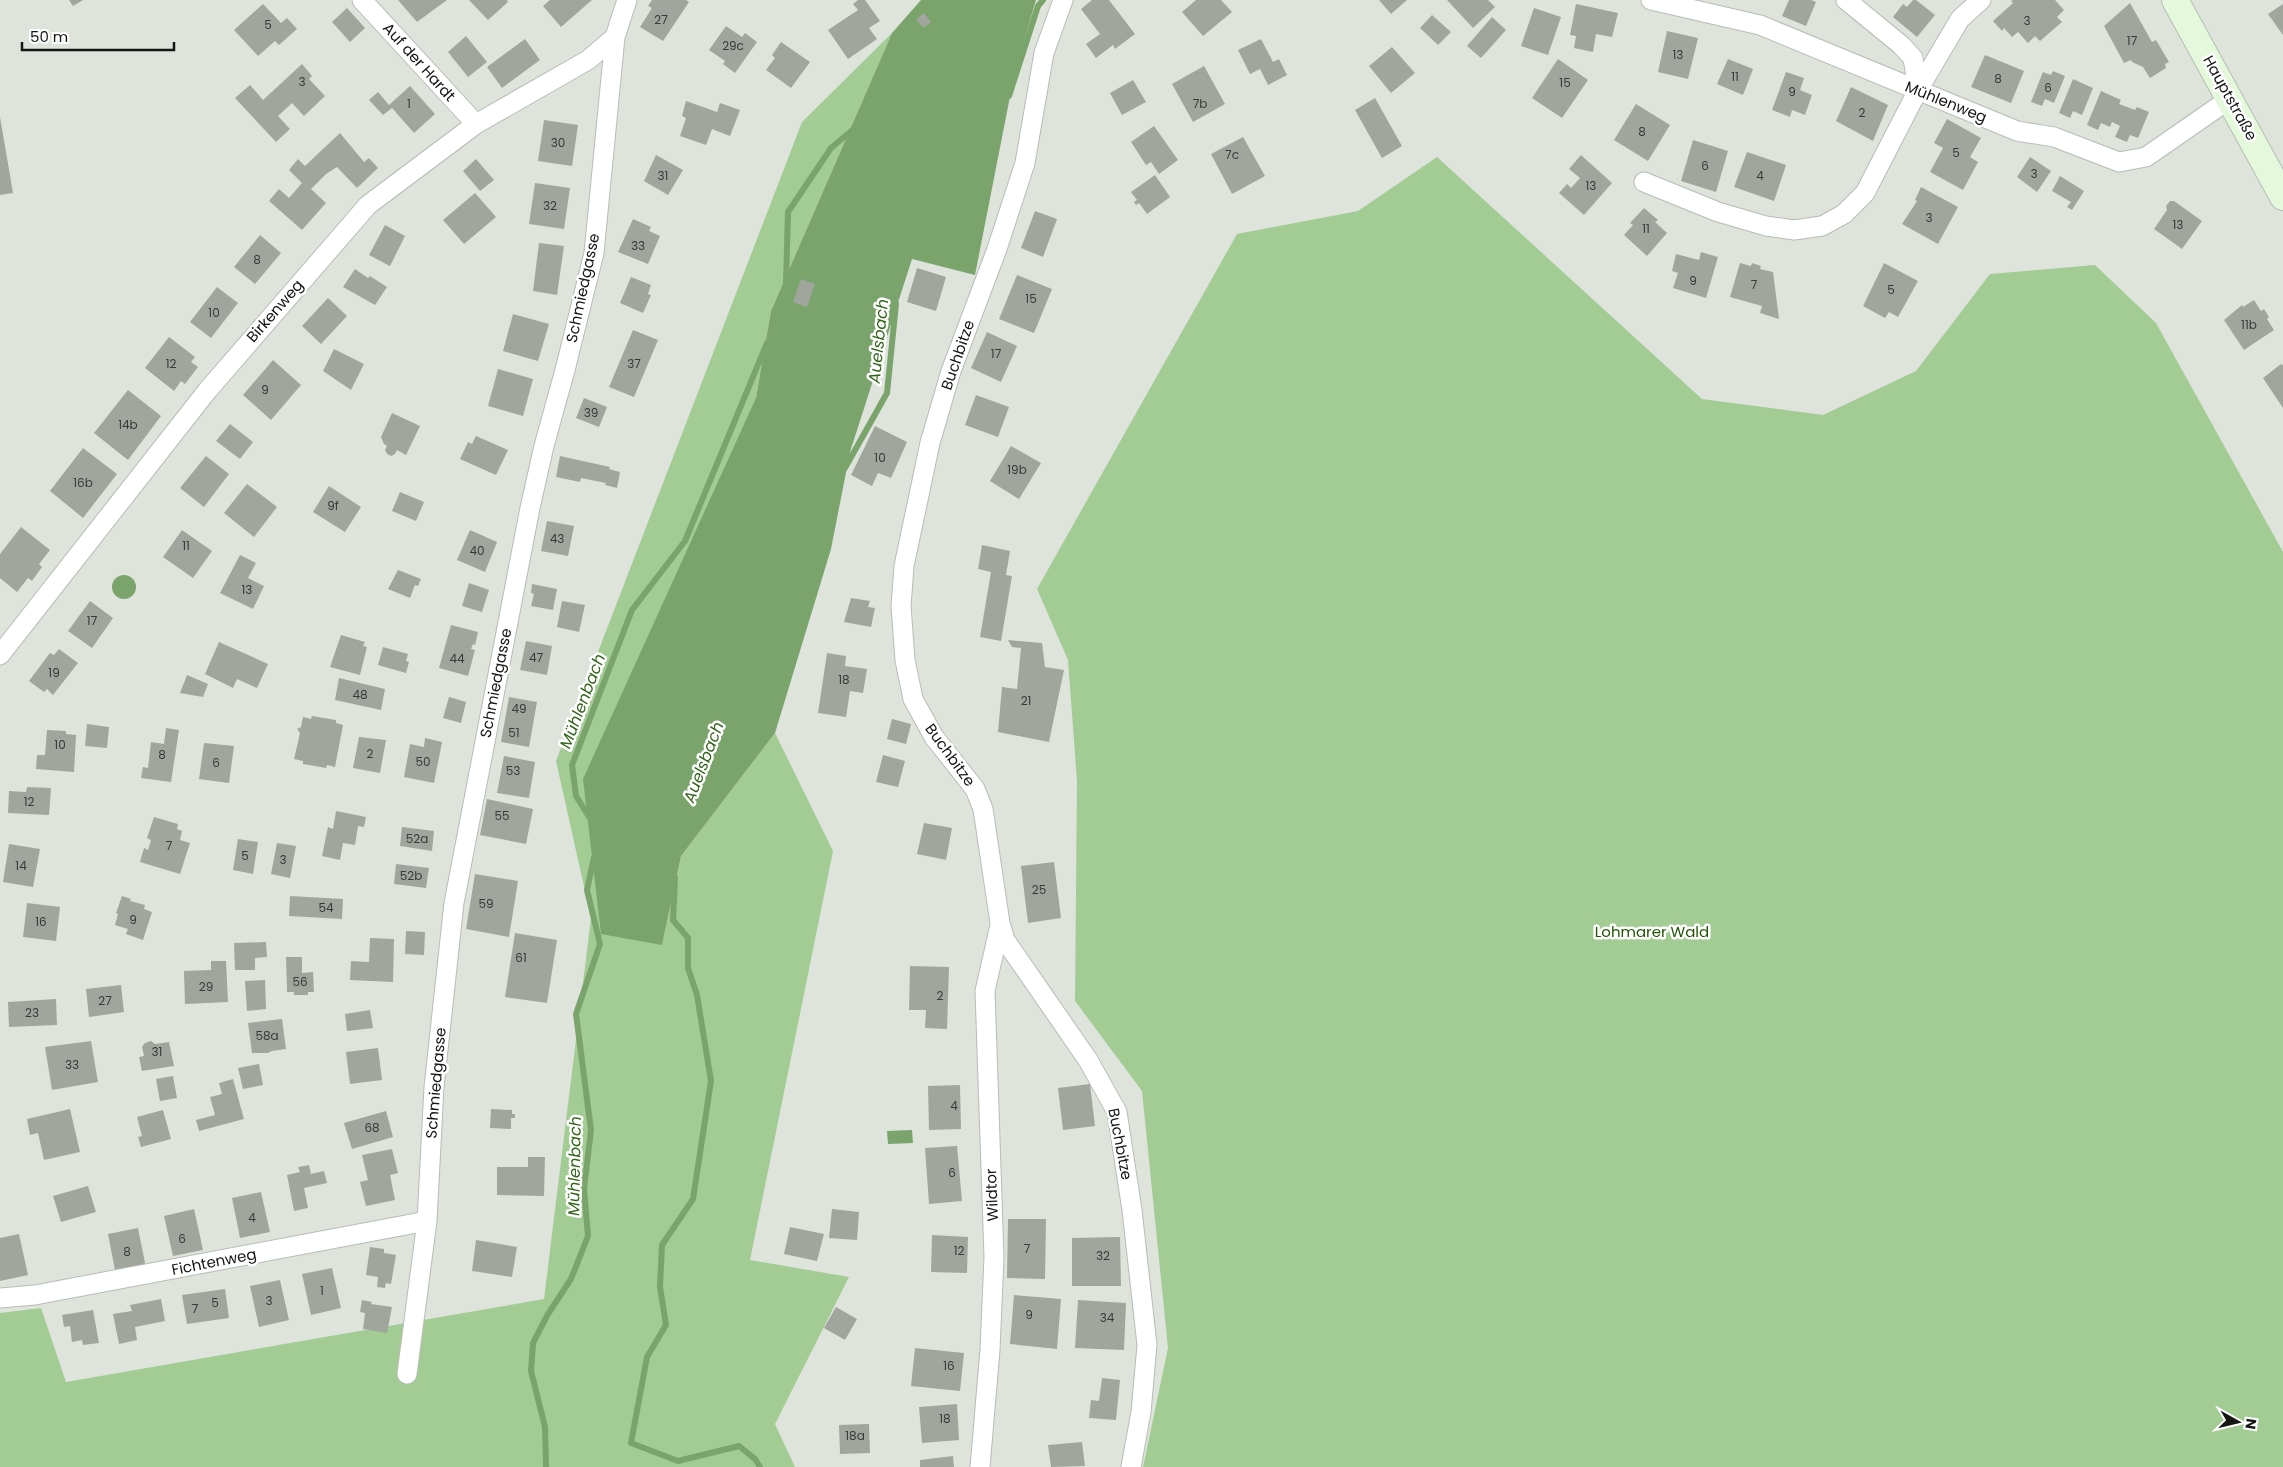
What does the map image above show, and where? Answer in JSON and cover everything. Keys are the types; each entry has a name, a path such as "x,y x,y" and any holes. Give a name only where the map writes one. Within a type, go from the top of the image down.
{"main road":[{"name":"Hauptstraße","path":"2175,0 2231,98 2283,197"}],"street":[{"name":"Auf der Hardt","path":"362,0 476,124"},
{"name":"Schmiedgasse","path":"407,1374 427,1221 434,1087 454,903 530,508 544,446 594,253 615,37 627,0"},
{"name":"Buchbitze","path":"1063,0 1044,53 1026,163 997,249 951,371 930,444 904,566 901,606 905,660 913,699 934,737 974,789 983,809 1000,923 1005,940 1088,1060 1117,1112 1132,1210 1147,1345 1141,1412 1131,1467"},
{"name":"Mühlenweg","path":"1651,0 1760,24 2017,131 2054,137 2119,162 2146,157 2231,98"},
{"path":"1846,0 1901,45 1913,58 1918,90"},
{"path":"1644,182 1718,212 1766,226 1794,230 1822,226 1844,214 1865,193 1918,90 1960,19 1981,0"},
{"name":"Birkenweg","path":"0,655 207,391 368,205 476,124 588,60 615,37"},
{"name":"Wildtor","path":"980,1467 990,1350 994,1257 985,991 1000,923"},
{"name":"Fichtenweg","path":"0,1298 54,1292 427,1221"}],"green space":[{"path":"892,33 771,311 662,945 681,856 775,733 833,851 750,1260 849,1277 775,1424 795,1467 0,1467 0,1313 41,1308 66,1382 544,1299 591,918 556,761 802,122"},
{"name":"Lohmarer Wald","path":"1437,157 1702,399 1823,415 1916,371 1990,274 2095,265 2156,323 2283,552 2283,1467 1143,1467 1168,1348 1142,1091 1075,1001 1077,781 1068,660 1037,589 1237,234 1358,211"}],"water":[{"path":"921,0 1036,0 1015,71 975,275 912,259 850,452 831,549 775,733 681,856 662,945 601,934 583,779 756,398 771,311 892,33"},
{"path":"124,575 129,576 135,582 135,592 129,598 124,599 119,598 113,592 112,587 113,582 119,576"},
{"path":"912,1130 913,1143 888,1144 887,1131"}],"building":[{"path":"69,0 83,0 73,6"},
{"path":"398,0 447,0 417,22"},
{"path":"469,0 507,0 508,2 488,20"},
{"path":"550,0 592,0 561,27 543,6"},
{"path":"652,0 686,0 689,2 663,41 640,27 652,8 648,6"},
{"path":"858,0 865,0 880,21 869,28 877,39 848,59 828,30 858,10 853,4"},
{"path":"1092,0 1109,0 1135,34 1115,49 1113,45 1096,58 1086,44 1100,34 1081,9"},
{"path":"1196,0 1221,0 1232,12 1203,36 1182,12"},
{"path":"1379,0 1407,0 1391,14"},
{"path":"1447,0 1488,0 1495,7 1473,28"},
{"path":"1789,0 1811,0 1816,2 1806,26 1782,16"},
{"path":"1913,0 1916,0 1935,15 1917,37 1893,17 1903,4 1907,7"},
{"path":"2055,0 2064,10 2057,17 2062,22 2040,41 2035,36 2028,43 2018,32 2012,37 2004,28 2002,31 1993,21 2013,3 2011,1"},
{"path":"2130,3 2152,42 2156,40 2169,62 2165,64 2166,68 2150,78 2143,67 2131,60 2124,63 2104,26"},
{"path":"263,4 281,23 287,18 297,29 279,45 275,41 258,56 234,30"},
{"path":"1576,4 1618,13 1612,37 1596,34 1593,52 1574,48 1576,36 1570,35"},
{"path":"2283,4 2283,35 2268,14"},
{"path":"347,8 365,28 350,42 332,22"},
{"path":"1534,8 1561,17 1548,55 1521,46"},
{"path":"924,13 931,22 923,28 916,19"},
{"path":"1432,15 1451,32 1438,45 1420,28"},
{"path":"1492,17 1506,30 1481,58 1467,46"},
{"path":"726,26 742,37 745,33 757,42 735,73 723,64 725,61 709,50"},
{"path":"1667,31 1698,38 1688,79 1658,72"},
{"path":"466,36 487,62 468,77 448,52"},
{"path":"525,39 540,60 502,88 487,67"},
{"path":"1261,39 1273,62 1279,59 1287,75 1268,85 1260,69 1250,74 1238,50"},
{"path":"781,42 810,62 791,88 766,70 775,58 772,55"},
{"path":"1392,47 1415,73 1391,93 1369,66"},
{"path":"1985,55 2024,71 2011,103 1971,87"},
{"path":"1558,59 1588,80 1562,118 1532,98"},
{"path":"1728,59 1753,69 1743,95 1717,84"},
{"path":"302,64 312,76 309,79 325,96 304,116 292,103 278,116 290,129 276,142 235,98 250,85 263,100"},
{"path":"1204,66 1225,104 1193,122 1172,84"},
{"path":"2053,71 2065,76 2054,103 2045,99 2042,106 2031,102 2043,72 2051,75"},
{"path":"1786,72 1804,78 1800,90 1812,95 1805,115 1792,110 1790,117 1772,110"},
{"path":"2073,79 2093,88 2082,115 2073,111 2070,118 2059,113"},
{"path":"1133,80 1146,102 1122,115 1110,93"},
{"path":"410,86 435,114 414,133 392,108 383,115 369,100 378,92 389,105"},
{"path":"1851,87 1888,105 1873,141 1836,121"},
{"path":"2101,91 2121,100 2119,104 2135,110 2137,107 2149,112 2138,138 2130,135 2127,142 2115,137 2120,126 2112,122 2110,127 2101,123 2098,130 2087,125"},
{"path":"1375,98 1402,146 1382,158 1355,110"},
{"path":"686,101 717,112 720,103 740,110 730,136 712,129 706,145 680,136 686,118 682,116"},
{"path":"1636,104 1670,125 1648,161 1614,140"},
{"path":"0,117 13,193 0,195"},
{"path":"1947,119 1981,138 1970,157 1978,162 1963,190 1930,172 1943,148 1934,143"},
{"path":"544,120 578,125 572,166 538,161"},
{"path":"1154,126 1178,160 1159,174 1151,162 1146,165 1131,142"},
{"path":"340,133 364,162 369,158 378,168 357,188 337,167 326,174 311,189 326,203 302,230 269,201 279,189 289,198 302,183 289,170 298,159 305,166"},
{"path":"1243,137 1265,176 1232,194 1211,154"},
{"path":"1693,140 1728,151 1716,192 1681,181"},
{"path":"1747,152 1786,165 1774,201 1734,187"},
{"path":"656,155 683,170 668,195 644,181"},
{"path":"1581,155 1612,183 1584,215 1559,193 1567,184 1571,188 1580,178 1569,169"},
{"path":"2030,157 2051,171 2037,192 2017,177"},
{"path":"476,159 494,180 480,191 463,171"},
{"path":"1155,175 1170,197 1147,214 1139,203 1136,205 1134,202 1137,200 1131,192"},
{"path":"2060,176 2084,191 2072,210 2067,207 2071,202 2052,191"},
{"path":"535,183 570,188 564,229 529,224"},
{"path":"1921,187 1958,207 1938,244 1902,224 1917,201 1915,200"},
{"path":"475,193 496,217 464,244 443,220"},
{"path":"2170,201 2174,201 2202,221 2182,249 2154,229 2167,210 2166,206"},
{"path":"1644,208 1658,220 1655,222 1667,233 1647,256 1624,235 1633,225 1630,223"},
{"path":"1035,211 1057,219 1043,257 1021,248"},
{"path":"633,219 651,227 649,231 660,236 648,264 618,252"},
{"path":"385,225 405,236 390,266 369,255"},
{"path":"260,235 281,253 255,284 234,267"},
{"path":"539,243 564,246 557,295 533,291"},
{"path":"1701,252 1718,257 1706,298 1673,288 1678,273 1672,271 1676,254 1699,260"},
{"path":"1740,263 1751,266 1752,263 1761,266 1760,269 1773,272 1779,319 1760,313 1762,306 1730,297"},
{"path":"1884,263 1918,281 1898,317 1889,312 1885,318 1863,306"},
{"path":"917,268 946,277 936,311 907,302"},
{"path":"355,269 387,287 375,305 343,287"},
{"path":"1017,275 1052,289 1034,333 999,319"},
{"path":"631,277 651,285 648,294 651,295 643,313 620,303"},
{"path":"801,279 815,284 807,307 793,302"},
{"path":"217,287 238,303 211,338 190,322"},
{"path":"328,298 347,316 321,344 302,326"},
{"path":"2254,300 2261,311 2264,309 2269,317 2267,319 2274,330 2244,350 2224,320 2242,305 2243,307"},
{"path":"513,314 549,324 538,361 503,351"},
{"path":"633,330 658,340 634,397 609,387"},
{"path":"987,332 1017,346 1001,382 971,368"},
{"path":"169,337 195,357 191,362 198,367 185,384 181,381 174,391 145,368"},
{"path":"334,349 364,364 351,390 323,371"},
{"path":"273,360 301,385 271,420 243,395"},
{"path":"2281,364 2283,365 2283,408 2263,378"},
{"path":"498,369 533,379 523,416 488,406"},
{"path":"128,390 161,416 128,460 94,433"},
{"path":"976,395 1009,407 998,437 965,425"},
{"path":"584,398 607,407 599,427 576,418"},
{"path":"392,413 420,426 406,455 397,450 391,456 385,450 387,446 381,437"},
{"path":"230,424 253,442 240,459 216,441"},
{"path":"875,426 907,442 891,478 878,473 872,486 851,475"},
{"path":"476,436 508,450 496,475 460,459 468,442 472,444"},
{"path":"1011,446 1041,463 1019,499 990,481"},
{"path":"83,448 117,474 83,518 50,491"},
{"path":"206,456 229,474 204,507 180,488"},
{"path":"560,456 610,467 609,469 620,472 617,488 605,485 606,483 581,478 580,482 556,477"},
{"path":"247,484 277,507 254,537 224,513"},
{"path":"329,486 361,507 345,532 313,512"},
{"path":"400,492 424,502 416,521 392,511"},
{"path":"547,521 574,526 568,556 541,551"},
{"path":"21,527 50,550 39,564 42,567 32,581 28,578 17,592 0,578 0,554"},
{"path":"182,530 212,551 193,578 163,557"},
{"path":"470,530 497,542 485,572 457,560"},
{"path":"982,545 1010,551 1006,575 1012,576 1001,641 980,637 991,572 978,569"},
{"path":"240,555 256,563 248,578 264,586 253,609 220,593"},
{"path":"398,570 421,579 418,586 415,585 410,598 388,589"},
{"path":"469,583 489,590 482,612 462,606"},
{"path":"532,584 557,589 553,610 531,606 534,594 531,593"},
{"path":"851,598 870,601 868,607 875,608 871,627 844,622"},
{"path":"90,601 113,618 92,648 68,631"},
{"path":"562,601 585,605 579,632 557,627"},
{"path":"451,625 478,632 475,645 473,644 471,649 475,650 468,676 439,668"},
{"path":"341,635 365,642 363,646 367,647 360,675 330,667"},
{"path":"1008,640 1042,643 1045,667 1064,670 1049,742 998,732 1002,687 1017,689 1021,648 1012,647"},
{"path":"526,641 552,646 547,675 520,670"},
{"path":"219,642 268,664 257,688 237,679 233,688 205,674"},
{"path":"383,647 408,654 406,661 409,662 406,673 378,665"},
{"path":"59,649 78,663 53,695 47,689 44,692 29,681 50,653 54,655"},
{"path":"827,653 846,656 845,666 867,669 863,693 850,691 846,717 818,713"},
{"path":"187,675 208,684 203,697 180,693"},
{"path":"339,678 385,689 381,710 335,700"},
{"path":"449,697 466,702 461,723 443,718"},
{"path":"509,697 537,702 529,747 501,742"},
{"path":"312,716 336,720 336,723 343,725 335,767 327,765 326,768 303,764 303,761 294,759 300,733 297,729 301,727 303,717 311,719"},
{"path":"892,719 911,724 906,744 887,739"},
{"path":"87,724 109,727 107,748 85,746"},
{"path":"166,728 179,730 171,782 141,778 143,767 148,768 151,742 164,744"},
{"path":"47,730 66,731 66,734 76,735 74,772 36,769 37,755 45,755"},
{"path":"359,737 386,740 380,773 353,768"},
{"path":"425,738 442,742 434,783 404,777 410,744 424,747"},
{"path":"204,743 234,746 229,783 199,779"},
{"path":"883,755 905,761 898,787 876,782"},
{"path":"504,756 535,762 529,798 497,793"},
{"path":"27,787 51,788 49,815 8,813 9,791 26,792"},
{"path":"487,799 533,809 526,844 480,835"},
{"path":"336,811 366,817 364,827 358,826 355,845 343,843 340,860 322,856 328,827 333,829"},
{"path":"154,817 178,824 177,829 182,831 180,840 190,843 180,874 140,862 144,848 148,850 151,840 147,838"},
{"path":"924,823 952,828 946,860 917,854"},
{"path":"402,827 434,831 432,851 400,846"},
{"path":"238,839 258,842 253,874 233,870"},
{"path":"277,843 296,846 290,878 271,874"},
{"path":"9,844 40,849 33,887 3,882"},
{"path":"1054,862 1061,918 1028,923 1021,866"},
{"path":"396,864 429,868 426,888 394,884"},
{"path":"475,874 518,881 509,937 466,929"},
{"path":"122,896 131,899 130,901 145,905 144,909 152,912 143,940 126,934 128,929 115,925 118,914 116,913"},
{"path":"290,896 343,899 342,919 289,916"},
{"path":"27,903 60,907 56,941 23,937"},
{"path":"406,931 425,932 424,955 405,954"},
{"path":"515,933 557,940 547,1003 505,997"},
{"path":"370,938 394,939 393,982 350,980 351,961 369,962"},
{"path":"266,942 267,957 255,958 255,970 235,970 234,943"},
{"path":"286,957 302,957 302,973 313,972 314,992 308,992 308,995 294,995 294,992 287,992"},
{"path":"211,961 226,961 228,1002 185,1004 184,971 211,970"},
{"path":"910,966 949,967 947,1029 925,1028 926,1010 909,1010"},
{"path":"265,980 266,1009 247,1011 245,981"},
{"path":"121,985 124,1012 89,1017 86,989"},
{"path":"56,999 57,1025 9,1027 8,1002"},
{"path":"370,1010 373,1028 347,1031 345,1014"},
{"path":"282,1019 286,1049 268,1053 252,1053 248,1023"},
{"path":"91,1041 98,1082 52,1090 45,1047"},
{"path":"151,1041 155,1044 169,1042 174,1066 142,1071 139,1057 144,1056 142,1047 145,1043"},
{"path":"378,1048 382,1080 350,1084 346,1052"},
{"path":"259,1064 263,1085 243,1089 238,1068"},
{"path":"173,1076 177,1098 160,1101 156,1079"},
{"path":"233,1079 244,1119 199,1131 196,1120 215,1115 210,1097 222,1094 219,1083"},
{"path":"1090,1084 1095,1126 1063,1130 1058,1088"},
{"path":"960,1085 961,1129 929,1130 928,1086"},
{"path":"70,1109 80,1152 44,1160 38,1133 30,1135 27,1119"},
{"path":"491,1109 512,1110 515,1118 511,1118 511,1129 490,1128"},
{"path":"163,1110 171,1139 141,1147 138,1137 142,1136 137,1117"},
{"path":"386,1111 393,1137 352,1149 344,1123"},
{"path":"957,1146 962,1201 929,1204 925,1148"},
{"path":"392,1149 398,1173 390,1175 395,1200 366,1206 360,1182 368,1180 362,1155"},
{"path":"528,1157 545,1157 544,1196 497,1195 497,1167 528,1167"},
{"path":"309,1165 311,1174 324,1171 327,1183 304,1188 308,1208 294,1211 287,1175 300,1172 298,1167"},
{"path":"88,1186 96,1212 61,1222 53,1196"},
{"path":"261,1192 270,1232 240,1238 232,1198"},
{"path":"194,1209 203,1250 173,1256 164,1216"},
{"path":"832,1209 859,1212 857,1240 829,1238"},
{"path":"1008,1219 1046,1219 1045,1279 1007,1278"},
{"path":"790,1227 824,1234 817,1261 784,1254"},
{"path":"138,1228 146,1268 116,1275 108,1234"},
{"path":"19,1234 28,1275 0,1281 0,1238"},
{"path":"932,1235 968,1237 967,1273 931,1272"},
{"path":"1120,1237 1121,1286 1072,1286 1072,1238"},
{"path":"476,1240 517,1247 512,1277 472,1271"},
{"path":"370,1247 384,1249 384,1253 396,1255 391,1284 386,1283 385,1288 377,1287 378,1277 366,1275"},
{"path":"332,1268 341,1308 311,1315 302,1274"},
{"path":"280,1280 289,1320 259,1327 250,1286"},
{"path":"225,1289 229,1318 187,1324 182,1295"},
{"path":"1014,1295 1061,1299 1057,1349 1010,1344"},
{"path":"161,1299 165,1321 135,1327 137,1340 119,1344 113,1314 132,1311 130,1305"},
{"path":"362,1300 372,1302 371,1304 392,1307 387,1333 363,1329 365,1313 360,1312"},
{"path":"1078,1300 1126,1303 1124,1350 1075,1348"},
{"path":"836,1307 857,1319 845,1340 824,1328"},
{"path":"93,1310 99,1343 83,1345 82,1340 72,1342 70,1326 64,1327 62,1315"},
{"path":"915,1348 964,1353 960,1391 911,1386"},
{"path":"1102,1378 1120,1380 1116,1420 1089,1418 1091,1400 1099,1401"},
{"path":"957,1404 959,1440 922,1443 919,1407"},
{"path":"869,1424 870,1453 840,1454 839,1425"},
{"path":"1082,1442 1085,1466 1051,1467 1048,1445"},
{"path":"953,1456 954,1467 920,1467 920,1460"}],"waterway":[{"name":"Auelsbach","path":"1009,96 1038,6 1043,0"},
{"name":"Mühlenbach","path":"786,284 788,212 831,148 855,128"},
{"name":"Auelsbach","path":"845,468 887,393 896,304"},
{"name":"Mühlenbach","path":"591,820 576,796 572,765 632,610 685,541 767,343"},
{"name":"Mühlenbach","path":"546,1467 545,1427 531,1371 533,1343 548,1314 571,1279 588,1236 584,1189 591,1130 576,1014 600,944 587,890 594,857"},
{"name":"Auelsbach","path":"675,878 673,920 688,938 688,968 697,995 711,1081 693,1199 662,1245 660,1287 666,1325 647,1357 631,1443 678,1461 739,1446 755,1459 760,1467"}]}
